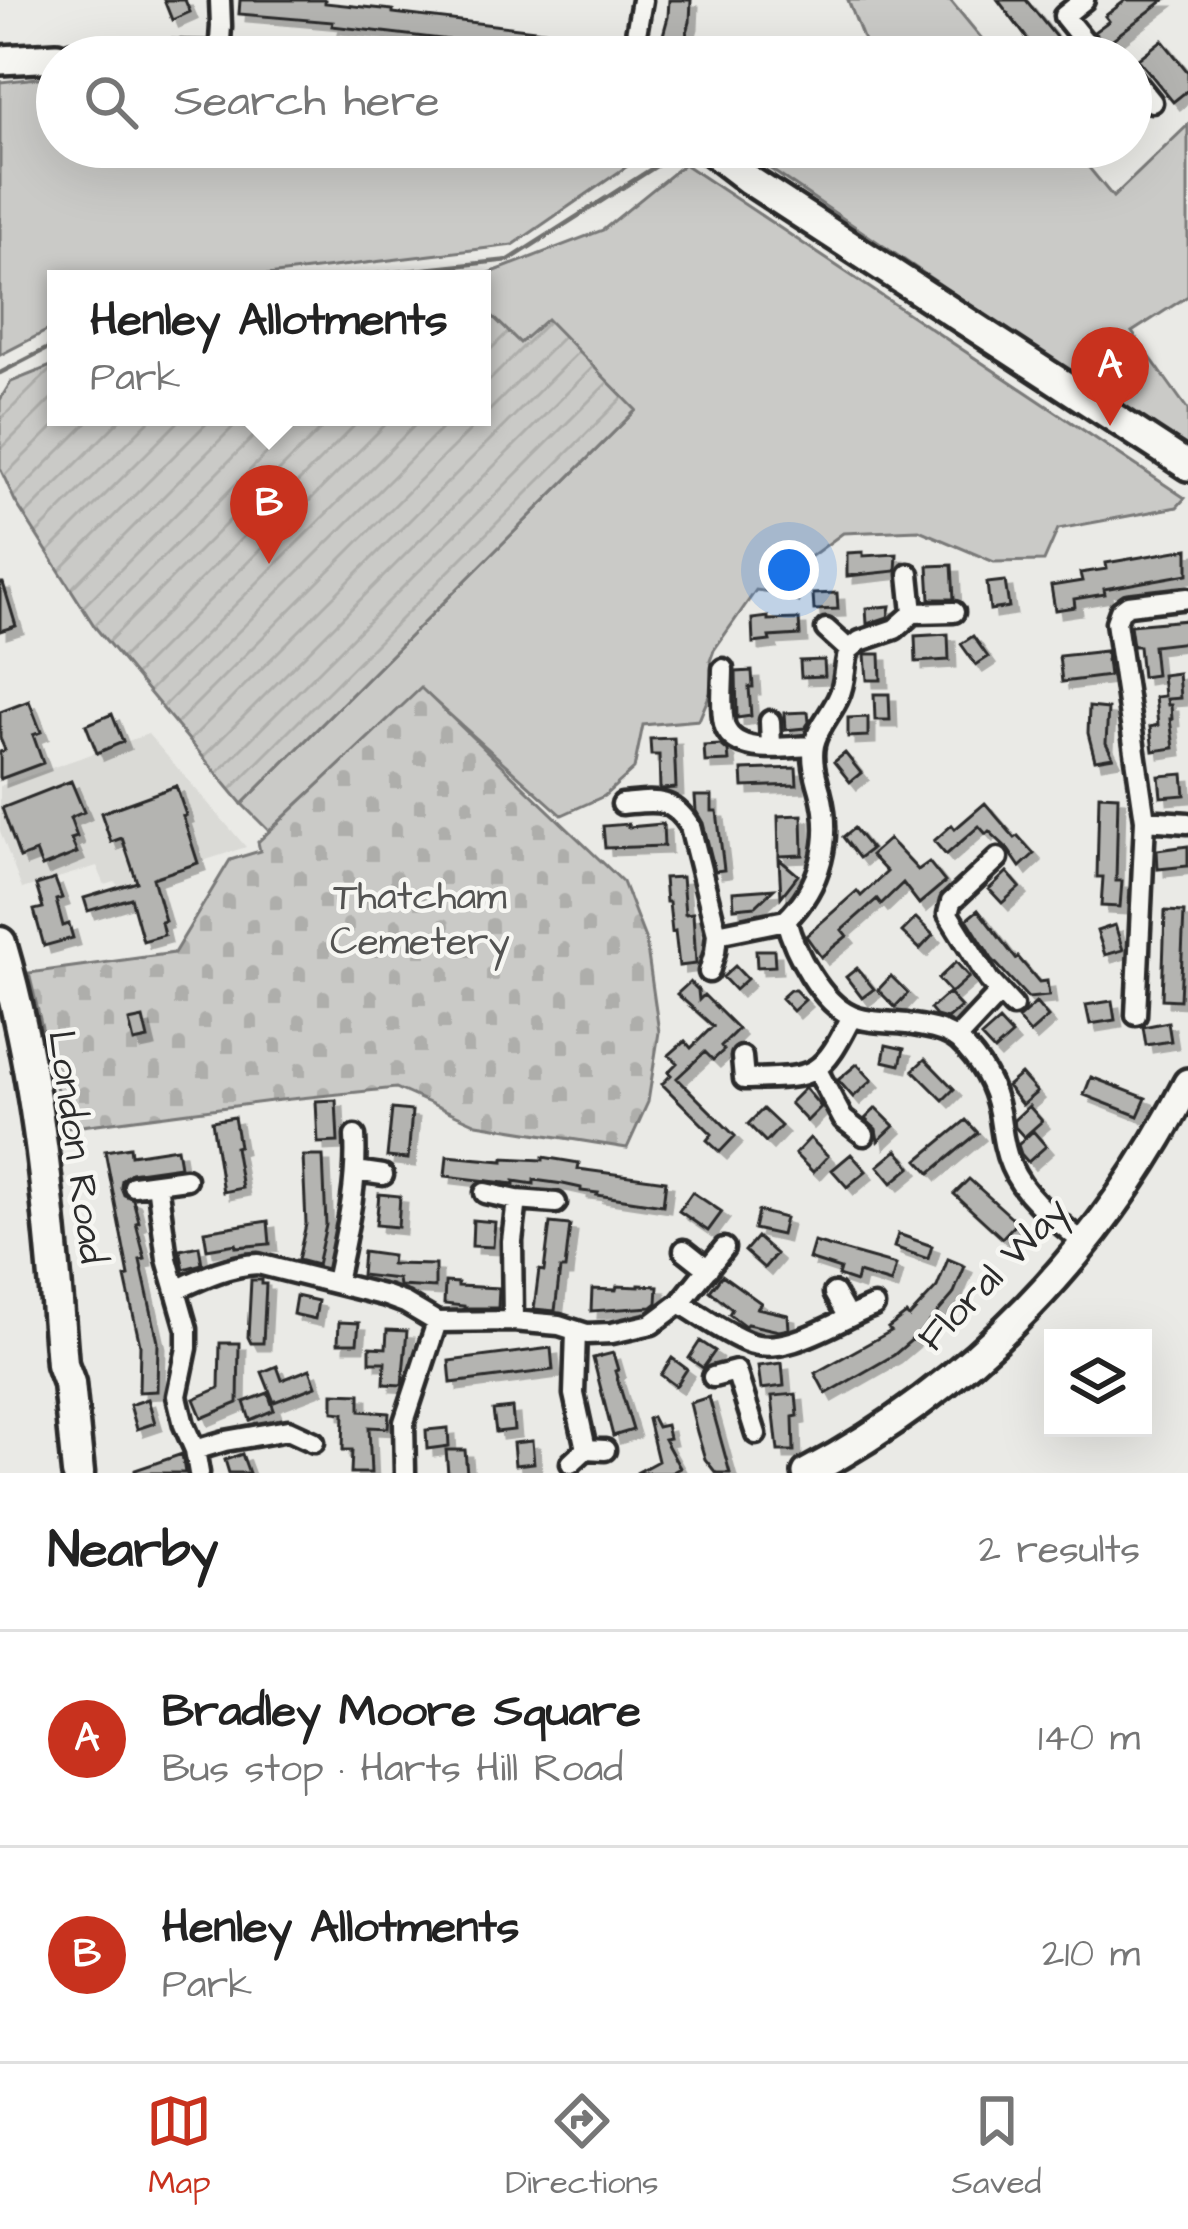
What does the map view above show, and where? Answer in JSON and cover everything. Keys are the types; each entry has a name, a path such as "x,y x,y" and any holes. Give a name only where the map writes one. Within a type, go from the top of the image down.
{"main road":[{"name":"London Road","path":"0,943 38,1121 78,1473"},
{"name":"London Road","path":"56,1473 57,1386 62,1364"}],"street":[{"path":"220,0 221,36"},
{"path":"636,36 642,0"},
{"path":"1050,0 1080,36"},
{"path":"1064,16 1084,0"},
{"path":"0,60 36,59"},
{"path":"735,168 1188,466"},
{"path":"909,574 913,613"},
{"path":"1159,999 1136,1007 1145,820 1116,622 1128,605 1188,598"},
{"path":"717,934 786,920 813,885 825,842 814,746 839,697 849,650 860,641 895,629 913,613 954,612"},
{"path":"826,629 849,650"},
{"path":"722,669 725,726 739,742 750,747 814,746"},
{"path":"770,721 771,746"},
{"path":"644,779 645,802"},
{"path":"622,804 658,801 671,805 690,826 717,934 709,972"},
{"path":"1145,820 1188,823"},
{"path":"956,1039 1006,999 948,914 951,902 991,864 964,858"},
{"path":"786,920 797,953 819,986 852,1016 928,1028 956,1039 993,1089 1006,1153 1021,1184 1086,1245"},
{"path":"742,1058 744,1084 817,1070 834,1052 852,1016"},
{"path":"817,1070 837,1125 864,1136"},
{"name":"Floral Way","path":"807,1473 923,1400 982,1352 1086,1245 1137,1172 1188,1084"},
{"path":"336,1282 356,1171 355,1136"},
{"path":"356,1171 383,1175"},
{"path":"134,1186 186,1179"},
{"path":"157,1183 167,1259 187,1329 177,1396 199,1473"},
{"path":"485,1192 556,1203"},
{"path":"513,1322 512,1241 517,1200"},
{"path":"176,1289 243,1265 274,1267 405,1303 436,1322 559,1325 600,1335 652,1324 680,1304 724,1248"},
{"path":"683,1250 708,1269"},
{"path":"834,1293 847,1316"},
{"path":"680,1304 752,1345 792,1342 874,1306"},
{"path":"405,1473 404,1422 436,1322"},
{"path":"571,1463 596,1450 574,1394 576,1330"},
{"path":"713,1377 736,1371 752,1345"},
{"path":"736,1371 756,1434"},
{"path":"195,1450 287,1422 314,1442"}],"shaded area":[{"path":"148,734 246,847 120,888 115,882 105,885 97,866 22,889 0,831 0,786"}],"green space":[{"path":"848,0 950,0 980,36 862,36"},
{"path":"36,78 36,168 625,168 513,245 309,270 47,270 47,331 0,355 0,82"},
{"path":"1188,125 1188,296 1132,332 1188,410 1188,453 769,168 1089,168 1113,197 1143,168 1152,168 1152,160"},
{"path":"679,168 690,168 1185,498 1177,507 1058,529 1044,561 994,562 919,530 843,533 802,563 798,602 756,590 714,650 710,661 718,674 699,720 643,725 634,769 604,796 562,815 421,689 269,831 242,804 635,411 520,343 491,315 491,273 603,230"},
{"path":"491,315 520,343 547,319 636,410 242,804 95,627 15,501 0,468 0,400 11,382 47,368 47,426 491,426"},
{"name":"Thatcham Cemetery","path":"421,688 623,882 646,941 659,1032 648,1102 627,1148 477,1124 396,1088 66,1128 29,973 174,953 230,860 260,851 258,842"}],"building":[{"path":"164,0 185,0 190,12 172,20"},
{"path":"240,0 325,0 586,36 416,36 332,26 333,22 239,14"},
{"path":"669,0 691,0 686,36 663,36"},
{"path":"998,0 1026,0 1055,36 1025,36"},
{"path":"1126,0 1164,0 1117,36 1094,32 1109,21 1105,16"},
{"path":"1162,40 1188,72 1188,90 1173,102 1152,76 1152,48"},
{"path":"1188,549 1188,574 1104,589 1105,594 1074,599 1075,607 1055,610 1051,586 1082,581 1080,573 1107,569 1106,563"},
{"path":"863,552 863,556 897,554 896,571 847,576 847,553"},
{"path":"952,565 954,599 930,599 928,566"},
{"path":"1005,581 1009,607 990,610 987,583"},
{"path":"0,583 16,626 0,631"},
{"path":"837,593 838,609 814,610 813,594"},
{"path":"890,606 888,617 867,624 866,608"},
{"path":"752,619 799,619 800,635 753,643"},
{"path":"1188,620 1188,642 1153,646 1156,675 1142,677 1139,646 1133,646 1130,625"},
{"path":"948,634 949,660 916,662 915,636"},
{"path":"973,636 988,657 976,665 961,644"},
{"path":"1106,651 1109,676 1062,682 1059,656"},
{"path":"865,654 880,654 881,680 867,680"},
{"path":"824,660 825,676 801,677 800,661"},
{"path":"752,671 751,716 737,718 736,672"},
{"path":"1178,673 1180,698 1167,699 1174,748 1153,751 1150,727 1158,725 1155,697 1164,696 1162,675"},
{"path":"874,694 889,694 890,720 875,720"},
{"path":"29,701 41,732 33,735 43,763 0,779 0,752 5,750 0,712"},
{"path":"1089,707 1108,709 1106,743 1113,757 1095,760 1088,733"},
{"path":"808,712 805,728 785,730 784,713"},
{"path":"112,714 123,742 97,753 86,725"},
{"path":"868,717 868,736 848,737 848,718"},
{"path":"674,738 676,788 660,789 659,755 651,755 650,739"},
{"path":"721,745 729,761 705,762 704,746"},
{"path":"845,753 861,773 850,782 834,762"},
{"path":"796,768 797,785 743,787 742,770"},
{"path":"1183,774 1185,795 1161,797 1159,776"},
{"path":"71,781 84,812 70,818 77,853 42,867 36,852 20,858 2,808"},
{"path":"176,786 198,863 153,878 165,921 161,922 164,935 143,941 131,898 88,911 84,898 137,882 122,838 111,842 101,813"},
{"path":"1099,795 1118,796 1120,907 1101,906"},
{"path":"695,796 712,796 724,870 715,871"},
{"path":"985,803 1034,854 1020,867 1007,848 979,826 946,855 934,841"},
{"path":"802,815 803,855 779,856 778,816"},
{"path":"663,824 664,846 605,848 603,826"},
{"path":"854,828 871,849 859,858 843,837"},
{"path":"889,839 918,870 929,862 945,882 919,904 903,883 842,930 847,936 821,957 806,936 857,891 861,896 887,872 871,855"},
{"path":"1188,846 1188,866 1158,869 1157,850"},
{"path":"779,859 798,875 781,897"},
{"path":"1007,872 1020,887 1002,903 989,889"},
{"path":"682,877 685,914 693,913 696,964 679,966 664,878"},
{"path":"55,879 62,898 56,900 63,926 69,924 73,938 44,946 34,910 43,908 36,885"},
{"path":"774,889 756,906 734,908 733,892"},
{"path":"978,910 1016,959 1039,982 1047,981 1049,996 1028,998 992,959 967,919"},
{"path":"1165,911 1184,912 1180,1000 1162,999"},
{"path":"916,918 933,935 920,949 902,932"},
{"path":"1115,925 1123,950 1105,955 1097,931"},
{"path":"756,950 774,950 775,966 757,967"},
{"path":"956,962 969,977 951,993 938,979"},
{"path":"735,966 747,979 735,990 723,977"},
{"path":"857,968 874,989 862,998 846,977"},
{"path":"891,976 908,993 895,1007 878,990"},
{"path":"690,982 699,1000 704,995 738,1029 713,1060 705,1052 677,1078 735,1136 720,1152 707,1140 712,1134 662,1084 677,1063 669,1055 685,1041 691,1048 713,1026 677,994"},
{"path":"790,990 805,1000 793,1011 781,998"},
{"path":"948,993 961,1007 947,1019 930,1009"},
{"path":"1112,1001 1115,1020 1090,1024 1086,1005"},
{"path":"1036,1003 1048,1017 1030,1033 1018,1019"},
{"path":"143,1018 148,1039 134,1042 129,1021"},
{"path":"999,1021 1012,1035 994,1051 981,1037"},
{"path":"1168,1022 1171,1041 1146,1045 1143,1027"},
{"path":"886,1045 904,1049 900,1065 883,1061"},
{"path":"925,1059 954,1089 943,1100 913,1070"},
{"path":"857,1064 872,1080 853,1097 838,1080"},
{"path":"1021,1074 1037,1092 1022,1105 1007,1086"},
{"path":"1091,1077 1146,1098 1138,1116 1084,1095"},
{"path":"805,1088 821,1107 807,1121 790,1103"},
{"path":"336,1100 338,1142 318,1143 316,1101"},
{"path":"1029,1106 1042,1121 1024,1137 1014,1120"},
{"path":"876,1108 894,1126 878,1141 876,1129 865,1119"},
{"path":"392,1109 412,1111 408,1159 387,1157"},
{"path":"763,1109 781,1126 766,1142 748,1124"},
{"path":"234,1117 242,1188 223,1192 212,1121"},
{"path":"966,1120 978,1133 930,1173 918,1160"},
{"path":"1033,1131 1046,1146 1028,1162 1018,1145"},
{"path":"810,1138 828,1156 813,1172 795,1154"},
{"path":"130,1147 131,1155 177,1148 180,1166 131,1173 121,1187 133,1199 139,1222 145,1259 140,1260 158,1342 157,1391 139,1392 140,1345 105,1151"},
{"path":"897,1150 911,1167 892,1183 878,1166"},
{"path":"851,1154 866,1171 847,1187 832,1170"},
{"path":"303,1156 323,1156 326,1225 317,1265 298,1260 306,1224"},
{"path":"447,1156 503,1161 543,1157 579,1163 578,1169 666,1181 663,1205 534,1180 534,1184 514,1184 445,1176"},
{"path":"969,1179 1017,1222 1002,1238 954,1194"},
{"path":"692,1192 722,1212 708,1231 679,1211"},
{"path":"379,1194 400,1196 398,1227 376,1225"},
{"path":"758,1211 785,1218 781,1235 754,1229"},
{"path":"473,1220 495,1222 493,1247 472,1246"},
{"path":"268,1221 270,1244 207,1249 204,1231"},
{"path":"550,1223 570,1225 555,1311 534,1309"},
{"path":"898,1234 932,1246 928,1259 894,1247"},
{"path":"757,1237 776,1254 764,1268 745,1251"},
{"path":"814,1242 896,1265 891,1283 858,1273 856,1282 838,1276 840,1269 809,1259"},
{"path":"199,1246 202,1264 184,1269 180,1250"},
{"path":"363,1252 392,1256 391,1264 435,1265 435,1288 399,1286 398,1279 361,1275"},
{"path":"948,1259 965,1266 953,1295 921,1332 894,1355 826,1394 815,1373 891,1331 888,1328 906,1314 909,1317 937,1287"},
{"path":"722,1275 761,1303 757,1308 788,1315 789,1329 745,1326 729,1314 732,1309 710,1291"},
{"path":"251,1280 266,1284 263,1343 251,1343 248,1337"},
{"path":"445,1282 499,1288 498,1308 444,1304"},
{"path":"658,1286 657,1303 652,1307 591,1311 592,1289"},
{"path":"296,1296 318,1301 315,1319 293,1314"},
{"path":"339,1322 359,1323 357,1343 338,1343"},
{"path":"387,1330 407,1331 402,1385 384,1384 385,1362 370,1362 370,1347 386,1348"},
{"path":"700,1341 715,1351 703,1368 689,1358"},
{"path":"220,1343 239,1343 238,1403 202,1418 194,1399 219,1388"},
{"path":"551,1348 553,1370 451,1383 449,1361"},
{"path":"613,1353 633,1430 613,1436 593,1358"},
{"path":"672,1358 687,1369 676,1386 661,1375"},
{"path":"782,1363 784,1386 761,1389 758,1366"},
{"path":"277,1366 282,1380 310,1369 316,1386 274,1402 262,1372"},
{"path":"268,1393 274,1410 250,1420 244,1402"},
{"path":"333,1393 360,1394 360,1411 389,1413 388,1428 369,1427 371,1473 351,1473 352,1450 343,1450 344,1413 333,1412"},
{"path":"796,1394 794,1451 778,1451 772,1396"},
{"path":"709,1397 730,1473 716,1473 705,1459 697,1432 690,1403"},
{"path":"148,1399 155,1423 137,1429 130,1405"},
{"path":"512,1408 514,1430 496,1432 493,1410"},
{"path":"652,1417 657,1427 666,1425 669,1438 664,1439 680,1468 671,1473 636,1473 658,1461 648,1419"},
{"path":"448,1428 449,1446 427,1449 426,1430"},
{"path":"532,1441 534,1463 515,1465 513,1443"},
{"path":"446,1450 465,1450 467,1473 448,1473"},
{"path":"182,1454 185,1473 135,1473 135,1470"},
{"path":"242,1454 249,1473 229,1473 225,1460"}],"waterway":[{"path":"416,270 509,260 653,168"},
{"path":"0,373 47,349"}],"place":[{"name":"Bradley Moore Square","path":"1110,426"},
{"name":"Henley Allotments","path":"269,564"}]}
